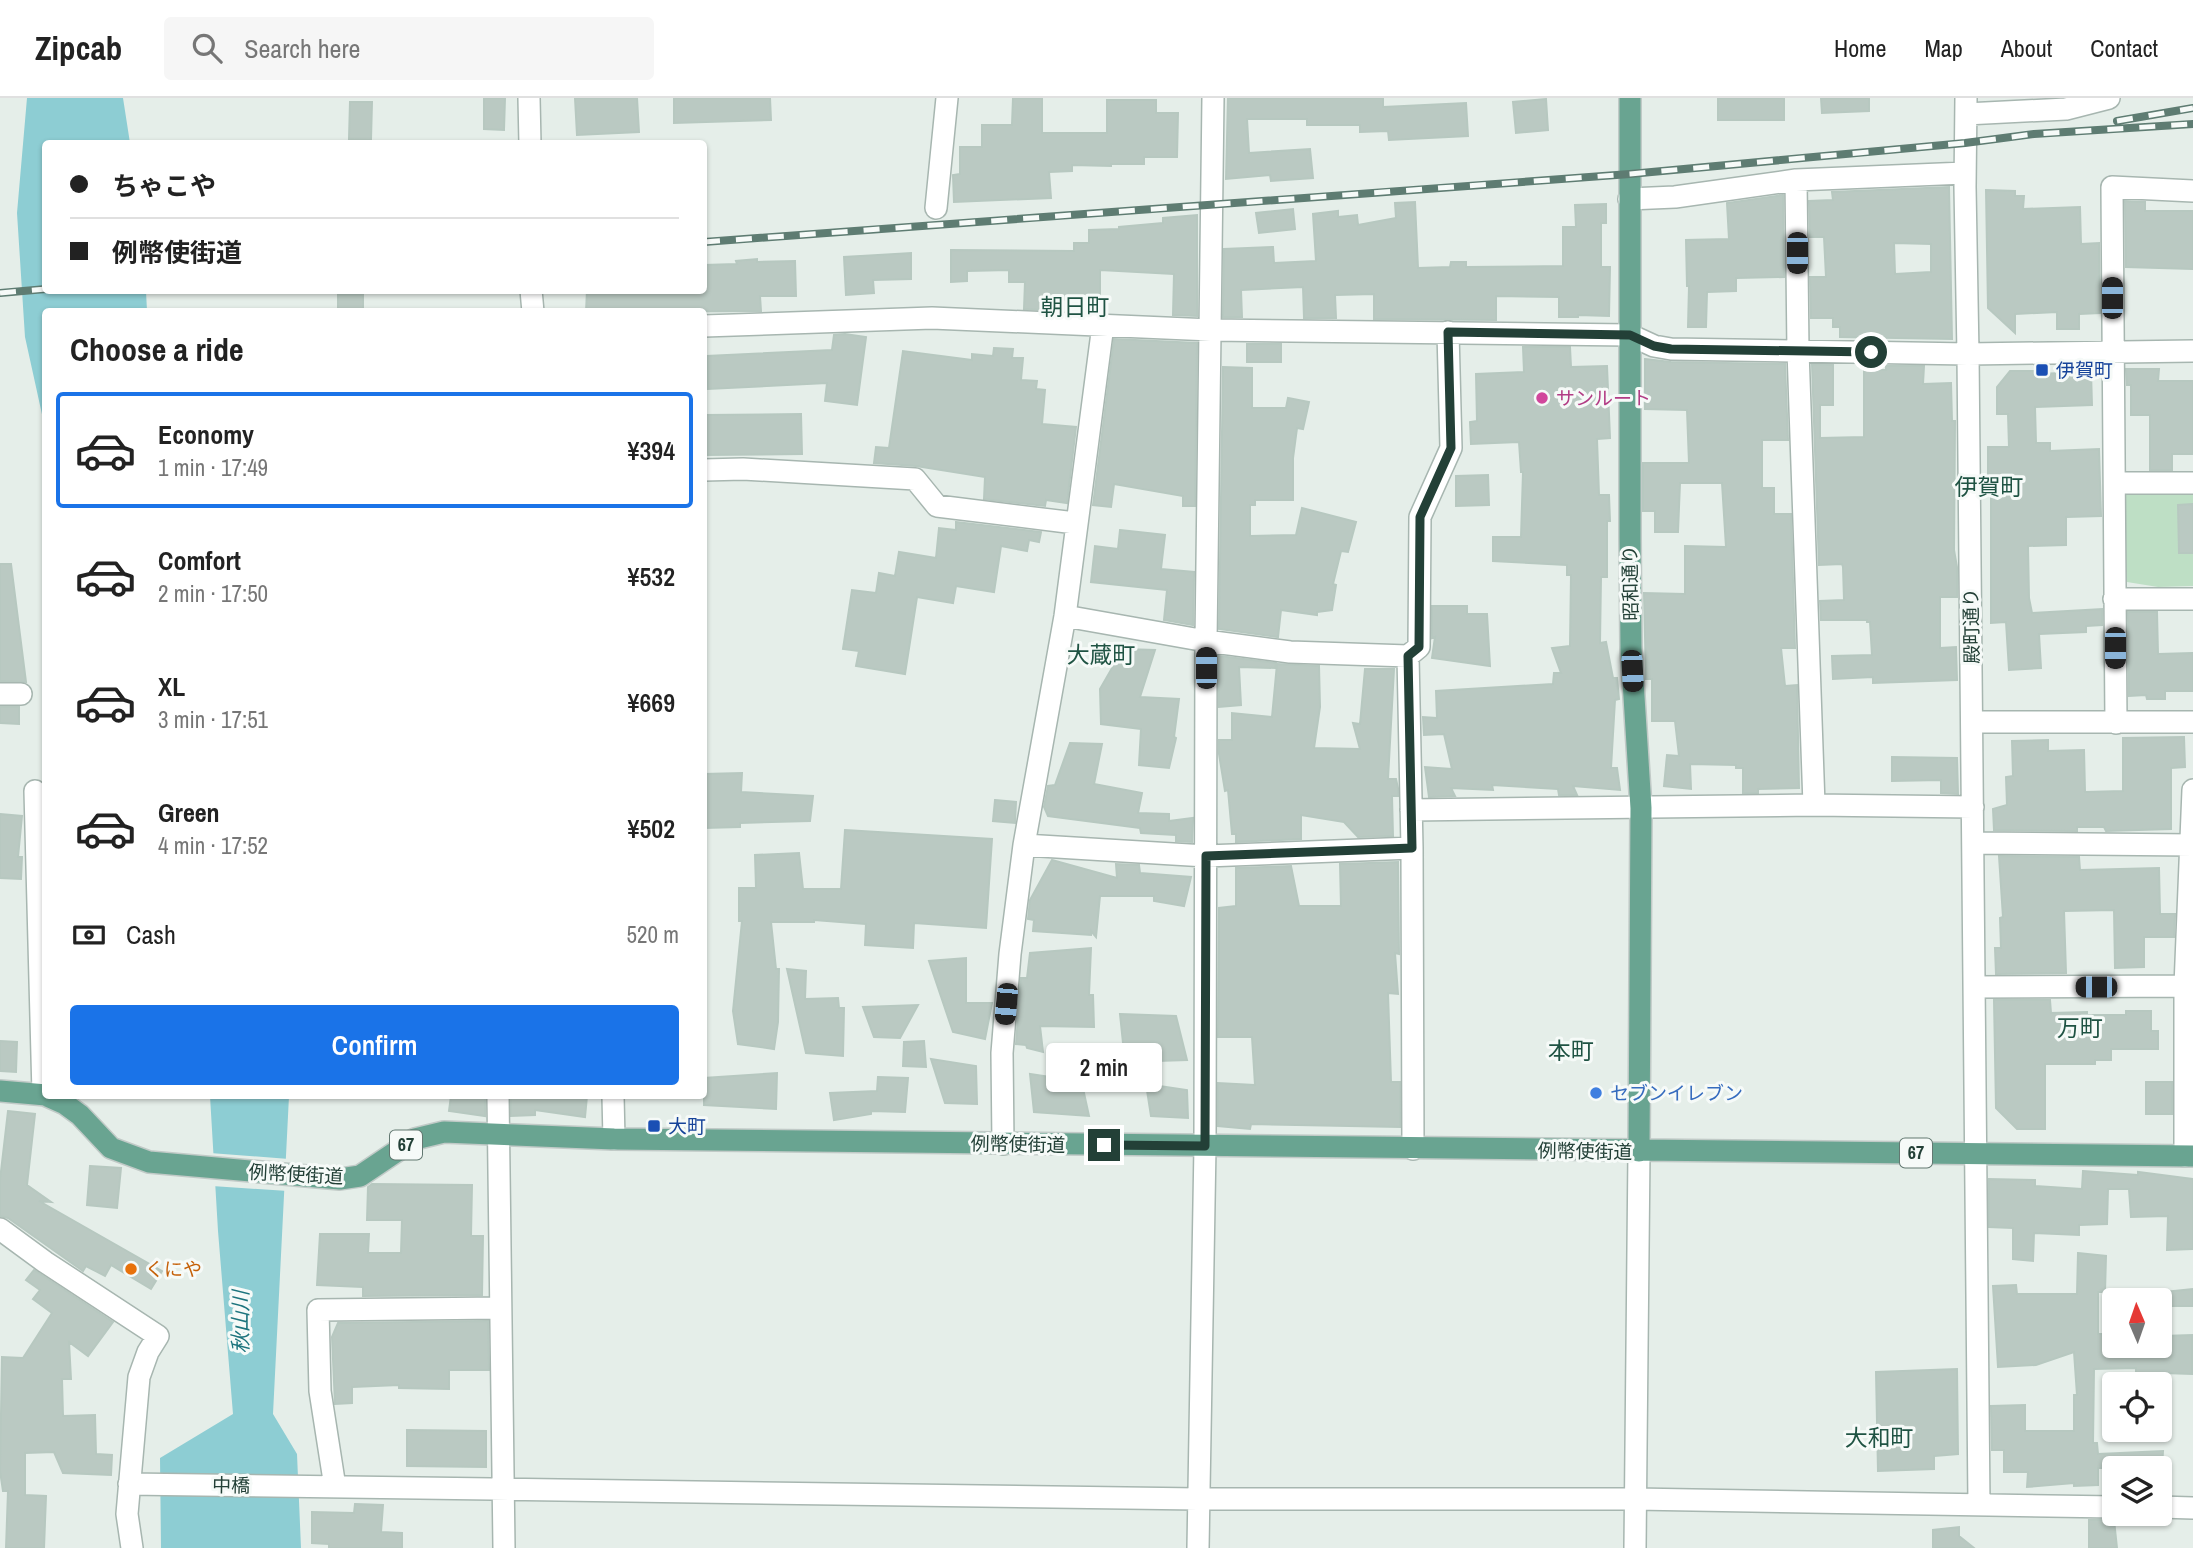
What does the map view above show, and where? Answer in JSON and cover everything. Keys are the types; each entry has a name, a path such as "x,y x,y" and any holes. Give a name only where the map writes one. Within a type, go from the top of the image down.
{"main road":[{"name":"昭和通り","path":"1630,98 1631,649 1641,807 1639,1151"},
{"name":"例幣使街道","path":"0,1091 42,1095"},
{"name":"例幣使街道","path":"54,1099 80,1115 111,1148 140,1160 340,1179 360,1176 415,1139 444,1132 614,1139 2189,1156"}],"street":[{"path":"529,98 530,140"},
{"path":"936,208 947,98"},
{"path":"1198,1548 1205,1146 1206,641 1213,98"},
{"path":"1966,106 2066,109 2109,98"},
{"name":"殿町通り","path":"1966,106 1979,1505"},
{"path":"1629,198 1675,197 1797,180 1965,173"},
{"path":"1797,180 1798,351 1814,805"},
{"path":"2116,723 2112,187 2193,191"},
{"path":"707,326 932,318 1211,330 1630,335 1654,346 1671,349 1968,354 2193,351"},
{"path":"1003,1144 1002,1053 1010,954 1024,845 1065,616 1075,523 1103,325"},
{"path":"1065,616 1206,641 1290,652 1408,656 1419,647 1420,517 1451,448 1448,332"},
{"path":"707,470 743,469 915,479 937,506 1075,523"},
{"path":"2116,483 2193,483"},
{"path":"2115,599 2193,599"},
{"path":"1408,656 1413,1149"},
{"path":"1972,722 2193,722"},
{"path":"2189,1156 2193,790"},
{"path":"35,791 42,1004"},
{"path":"1411,810 1814,805 1973,807"},
{"path":"1974,844 2192,845"},
{"path":"1024,845 1206,856 1412,848"},
{"path":"1975,986 2189,986"},
{"path":"498,1099 504,1548"},
{"path":"613,1099 614,1139"},
{"path":"1634,1548 1639,1151"},
{"path":"0,1229 158,1336 148,1352 139,1377 136,1484 127,1514 132,1548"},
{"path":"326,1487 317,1310 500,1308"},
{"name":"中橋","path":"136,1484 1198,1499 1635,1499 2102,1507"},
{"path":"2172,1507 2193,1508"}],"green space":[{"path":"2118,486 2193,487 2193,586 2158,587 2127,582"}],"water":[{"path":"27,98 123,98 130,140 42,140 42,294 146,294 147,308 42,308 42,414 25,337 17,213"},
{"name":"秋山川","path":"210,1099 289,1099 273,1414 297,1454 301,1548 161,1548 160,1458 233,1414"}],"pier":[{"path":"210,1153 289,1159 288,1191 212,1186"}],"building":[{"path":"484,98 505,98 504,130 484,129"},
{"path":"575,98 637,98 639,132 577,135"},
{"path":"674,98 770,98 771,120 674,123"},
{"path":"1013,98 1042,98 1042,133 1107,133 1107,100 1156,100 1156,113 1178,113 1177,157 1144,157 1144,164 1072,165 1072,171 1049,172 1051,198 954,202 953,175 960,174 960,147 982,147 982,125 1012,125"},
{"path":"1228,98 1383,98 1383,107 1466,103 1468,136 1389,140 1388,131 1360,132 1360,125 1307,125 1307,119 1247,119 1249,153 1310,149 1313,178 1271,181 1270,175 1226,179"},
{"path":"1718,98 1784,98 1784,120 1718,120"},
{"path":"1821,98 1869,98 1869,111 1822,113"},
{"path":"1546,99 1548,130 1516,133 1513,102"},
{"path":"350,102 372,102 371,140 349,139"},
{"path":"1949,187 1952,339 1840,337 1840,327 1833,327 1833,318 1811,318 1810,277 1826,277 1824,237 1810,237 1809,201 1833,200 1832,192","holes":["1894,243 1931,244 1931,272 1895,274"]},
{"path":"1986,190 2015,191 2015,196 2024,196 2023,209 2080,207 2081,244 2099,243 2100,313 2079,314 2079,329 2057,329 2057,312 2015,314 2015,333 1988,308"},
{"path":"1783,195 1784,277 1736,278 1736,291 1707,292 1706,327 1688,327 1686,240 1729,239 1727,203"},
{"path":"2125,201 2145,202 2145,211 2193,211 2193,269 2126,267"},
{"path":"1415,202 1418,268 1450,267 1451,262 1466,262 1466,267 1563,266 1563,227 1576,227 1575,205 1606,204 1606,223 1601,223 1601,267 1610,267 1609,316 1559,317 1559,297 1496,296 1496,320 1374,319 1374,294 1335,295 1336,318 1304,318 1303,287 1241,290 1242,317 1223,317 1224,249 1273,247 1274,263 1316,261 1313,214 1338,211 1338,217 1357,215 1358,225 1396,218 1395,203"},
{"path":"1293,209 1295,229 1259,233 1256,213"},
{"path":"1197,215 1197,316 1173,315 1174,274 1100,270 1100,307 1081,307 1081,300 1043,299 1043,310 1024,309 1025,282 1009,282 1009,270 967,271 967,281 951,282 951,250 1074,251 1074,243 1089,243 1089,230 1163,223 1163,218"},
{"path":"911,253 911,279 873,280 874,293 846,295 844,257"},
{"path":"736,261 795,261 796,296 760,296 761,311 586,308 587,294 707,294 707,265 737,264"},
{"path":"338,295 363,295 363,308 338,308"},
{"path":"834,335 866,337 857,405 825,401 827,383 708,389 707,356 832,350"},
{"path":"1114,339 1197,343 1195,506 1183,506 1183,496 1114,484 1111,507 1093,505"},
{"path":"1247,344 1281,344 1281,362 1247,362"},
{"path":"1523,347 1570,347 1571,367 1607,366 1610,438 1597,439 1599,495 1609,495 1610,521 1607,521 1607,577 1601,577 1600,643 1606,642 1613,678 1617,678 1619,699 1615,700 1611,768 1617,768 1620,790 1573,786 1577,795 1559,795 1558,789 1492,785 1493,790 1451,788 1455,796 1429,797 1425,767 1452,769 1444,734 1424,735 1423,717 1437,718 1436,691 1553,684 1554,673 1561,673 1552,648 1570,646 1571,575 1567,575 1567,565 1493,561 1493,537 1521,537 1523,472 1519,442 1471,444 1470,422 1477,421 1476,374 1524,372"},
{"path":"994,348 1013,349 1012,358 1023,358 1021,380 1037,381 1036,389 1045,390 1042,424 1076,427 1067,503 1046,500 1045,506 984,499 985,477 916,466 874,463 876,447 889,448 903,351 972,360 972,354 993,356"},
{"path":"1645,359 1785,364 1788,440 1762,440 1762,488 1774,488 1774,514 1791,514 1795,648 1781,648 1785,686 1797,685 1799,788 1758,789 1758,793 1743,793 1743,768 1736,768 1736,765 1690,764 1691,789 1664,786 1667,755 1679,756 1675,721 1652,721 1652,679 1646,679 1644,593 1685,594 1685,546 1726,547 1722,483 1680,483 1678,532 1655,532 1655,511 1643,511 1643,463 1689,463 1687,410 1645,409"},
{"path":"1812,364 1833,365 1833,405 1820,405 1820,438 1864,437 1864,370 1886,370 1886,366 1924,366 1923,384 1951,383 1952,421 1955,421 1954,550 1957,597 1940,597 1940,648 1956,647 1957,680 1873,683 1873,677 1833,679 1832,656 1872,655 1870,622 1821,620 1820,601 1844,600 1843,567 1842,564 1819,565"},
{"path":"1223,367 1252,368 1252,408 1286,408 1288,398 1309,402 1303,429 1297,428 1293,458 1293,500 1255,500 1255,505 1250,505 1250,536 1296,535 1302,508 1356,522 1348,552 1341,551 1333,584 1336,585 1332,610 1317,612 1317,615 1281,610 1278,637 1219,629"},
{"path":"2126,369 2159,369 2158,381 2193,381 2193,454 2172,454 2172,470 2150,470 2150,415 2131,415 2131,385 2127,385"},
{"path":"2010,371 2035,371 2035,374 2091,372 2092,405 2035,407 2036,443 2050,443 2050,451 2099,449 2101,516 2066,517 2066,545 2028,546 2029,598 2032,613 2102,609 2102,625 2086,626 2086,632 2039,634 2041,668 2009,670 2006,622 1991,623 1991,481 1988,481 1988,447 2009,447 2008,414 1997,414 1997,387"},
{"path":"801,414 802,454 707,455 707,415"},
{"path":"1488,475 1489,505 1456,506 1456,476"},
{"path":"2193,504 2193,553 2179,553 2178,505"},
{"path":"956,522 1041,532 1039,542 1029,540 1027,551 1001,546 994,592 956,586 953,603 917,597 905,674 856,666 859,651 843,649 852,590 876,593 879,573 895,576 899,552 936,558 939,528 956,530"},
{"path":"1120,530 1165,535 1161,569 1194,572 1193,625 1164,620 1167,590 1091,582 1095,546 1118,549"},
{"path":"0,564 11,564 26,682 0,681"},
{"path":"1432,606 1467,606 1467,614 1487,614 1490,666 1432,658 1435,637 1432,638"},
{"path":"2128,612 2157,612 2158,654 2193,653 2193,691 2165,691 2165,699 2147,699 2146,695 2129,696"},
{"path":"1123,649 1155,650 1140,697 1179,699 1176,738 1169,768 1139,765 1141,729 1101,724 1100,689"},
{"path":"1219,656 1276,663 1275,668 1239,667 1241,705 1219,707"},
{"path":"1277,664 1319,666 1320,707 1314,748 1360,749 1353,723 1360,724 1365,669 1394,669 1388,779 1396,779 1398,788 1398,796 1392,796 1393,836 1358,837 1344,822 1301,815 1301,839 1236,842 1236,834 1232,834 1219,740 1232,740 1232,713 1272,717"},
{"path":"0,707 19,707 19,724 0,723"},
{"path":"2184,737 2185,767 2171,768 2171,829 2106,831 2104,827 2077,827 2077,831 1994,830 1993,809 2007,805 2006,777 2013,776 2012,741 2048,740 2048,751 2084,750 2085,792 2123,791 2123,738"},
{"path":"1070,743 1102,744 1094,784 1142,793 1138,813 1169,814 1169,821 1193,818 1192,842 1176,841 1176,835 1141,833 1140,828 1048,816 1044,807 1048,786 1055,785"},
{"path":"1892,757 1957,758 1958,794 1941,793 1941,780 1892,781"},
{"path":"742,773 741,792 813,796 810,821 740,823 740,827 707,828 707,774"},
{"path":"995,800 1016,802 1015,823 993,821"},
{"path":"0,814 22,816 18,857 22,857 21,879 0,878"},
{"path":"845,830 992,839 986,928 914,923 913,948 865,945 866,924 814,920 771,922 776,969 779,969 778,1022 774,1049 738,1044 733,1011 742,921 739,921 739,888 756,888 755,855 799,853 803,889 841,889"},
{"path":"1999,856 2079,857 2080,870 2159,868 2160,914 2175,914 2174,937 2144,937 2144,967 2115,968 2114,910 2064,911 2066,973 1996,974 1995,948 2001,948 2000,918 2003,917"},
{"path":"1052,860 1117,878 1116,864 1139,865 1140,873 1191,877 1184,906 1154,901 1154,896 1100,896 1096,937 1091,931 1091,935 1033,931 1034,920 1028,919 1030,900"},
{"path":"1398,862 1399,954 1395,953 1398,994 1388,993 1391,1082 1400,1082 1400,1127 1251,1124 1250,1129 1218,1126 1218,1083 1255,1085 1252,1037 1218,1037 1219,908 1236,906 1236,868 1291,866 1299,906 1341,906 1340,864"},
{"path":"1091,948 1089,995 1093,995 1094,1027 1040,1026 1043,1052 1016,1044 1021,978 1027,978 1030,953"},
{"path":"966,958 966,1003 992,1003 985,1039 953,1032 929,961"},
{"path":"787,969 806,971 805,999 838,998 839,1008 844,1008 843,1056 806,1053"},
{"path":"1994,1000 2050,1000 2051,1013 2126,1015 2126,1011 2151,1011 2151,1031 2158,1031 2158,1049 2111,1049 2111,1060 2095,1060 2095,1064 2045,1064 2045,1129 2017,1129 1996,1108"},
{"path":"918,1005 900,1038 874,1037 863,1007"},
{"path":"1120,1014 1176,1016 1187,1060 1125,1062"},
{"path":"0,1041 17,1042 16,1072 0,1071"},
{"path":"924,1041 926,1067 903,1066 904,1042"},
{"path":"931,1059 976,1066 977,1104 945,1103"},
{"path":"1052,1065 1079,1070 1089,1116 1034,1112 1030,1074 1050,1077"},
{"path":"777,1073 776,1109 704,1105 704,1099 707,1099 707,1078"},
{"path":"878,1077 908,1078 905,1112 871,1111 871,1114 834,1120 830,1093 877,1091"},
{"path":"2146,1082 2172,1082 2172,1114 2146,1114"},
{"path":"1146,1084 1187,1090 1188,1118 1151,1116"},
{"path":"451,1099 485,1099 485,1116 449,1111"},
{"path":"511,1099 587,1099 585,1117 535,1110 535,1115 511,1116"},
{"path":"8,1111 35,1114 27,1185 51,1202 39,1201 162,1271 151,1289 111,1265 105,1276 86,1266 83,1271 8,1218 0,1216 0,1180"},
{"path":"90,1166 121,1168 117,1208 87,1205"},
{"path":"2083,1171 2138,1175 2138,1172 2193,1179 2193,1249 2167,1250 2168,1216 2131,1217 2129,1189 2108,1189 2107,1224 2079,1225 2079,1235 2034,1233 2033,1261 2013,1259 2013,1228 1989,1227 1989,1179 2035,1180 2035,1186 2082,1189"},
{"path":"372,1184 472,1185 471,1236 483,1236 482,1295 363,1296 363,1287 317,1285 320,1234 369,1234 368,1253 401,1253 402,1220 367,1220 368,1187"},
{"path":"2078,1253 2106,1256 2105,1288 2098,1292 2098,1334 2102,1334 2102,1358 2172,1358 2172,1336 2192,1335 2192,1374 2136,1372 2136,1368 2094,1369 2093,1443 2097,1443 2098,1454 2163,1451 2163,1456 2102,1456 2102,1468 2098,1468 2098,1485 2074,1486 2074,1483 2027,1487 2028,1472 2004,1472 2004,1450 1992,1450 1991,1406 2025,1405 2025,1431 2074,1431 2074,1395 2077,1395 2074,1352 2036,1365 1998,1367 1993,1286 2016,1285 2017,1294 2077,1294"},
{"path":"34,1270 113,1322 88,1356 69,1342 71,1379 62,1379 63,1416 95,1415 96,1454 112,1455 111,1475 63,1473 54,1452 25,1453 25,1495 46,1496 44,1548 6,1548 8,1491 3,1491 0,1471 2,1357 23,1358 52,1313 33,1299 40,1290 26,1280"},
{"path":"2193,1289 2193,1306 2172,1306 2172,1291"},
{"path":"488,1321 489,1370 449,1370 449,1389 399,1388 399,1385 352,1387 352,1403 335,1404 332,1337 338,1323"},
{"path":"1957,1369 1958,1454 1934,1456 1934,1469 1878,1471 1876,1372"},
{"path":"407,1430 486,1431 486,1467 407,1466"},
{"path":"355,1504 383,1505 381,1532 402,1533 402,1548 329,1548 329,1544 312,1543 312,1512 354,1513"},
{"path":"2089,1520 2102,1520 2102,1526 2115,1526 2117,1548 2089,1548"},
{"path":"1959,1527 1959,1536 1974,1548 1933,1548 1933,1530"}],"railway":[{"path":"2117,121 2193,108"},
{"path":"707,242 1630,174 1965,143 2034,134 2193,124"},
{"path":"0,293 42,289"}],"place":[{"name":"伊賀町","path":"2042,370"},
{"name":"サンルート","path":"1542,398"},
{"name":"セブンイレブン","path":"1596,1093"},
{"name":"大町","path":"654,1126"},
{"name":"くにや","path":"131,1269"}],"district":[{"name":"朝日町","path":"1075,307"},
{"name":"伊賀町","path":"1989,487"},
{"name":"大蔵町","path":"1101,655"},
{"name":"万町","path":"2080,1028"},
{"name":"本町","path":"1571,1051"},
{"name":"大和町","path":"1879,1438"}],"route":[{"path":"1104,1145 1205,1146 1206,856 1412,848 1408,656 1419,647 1420,517 1451,448 1448,332 1630,335 1654,346 1671,349 1871,352"}]}
